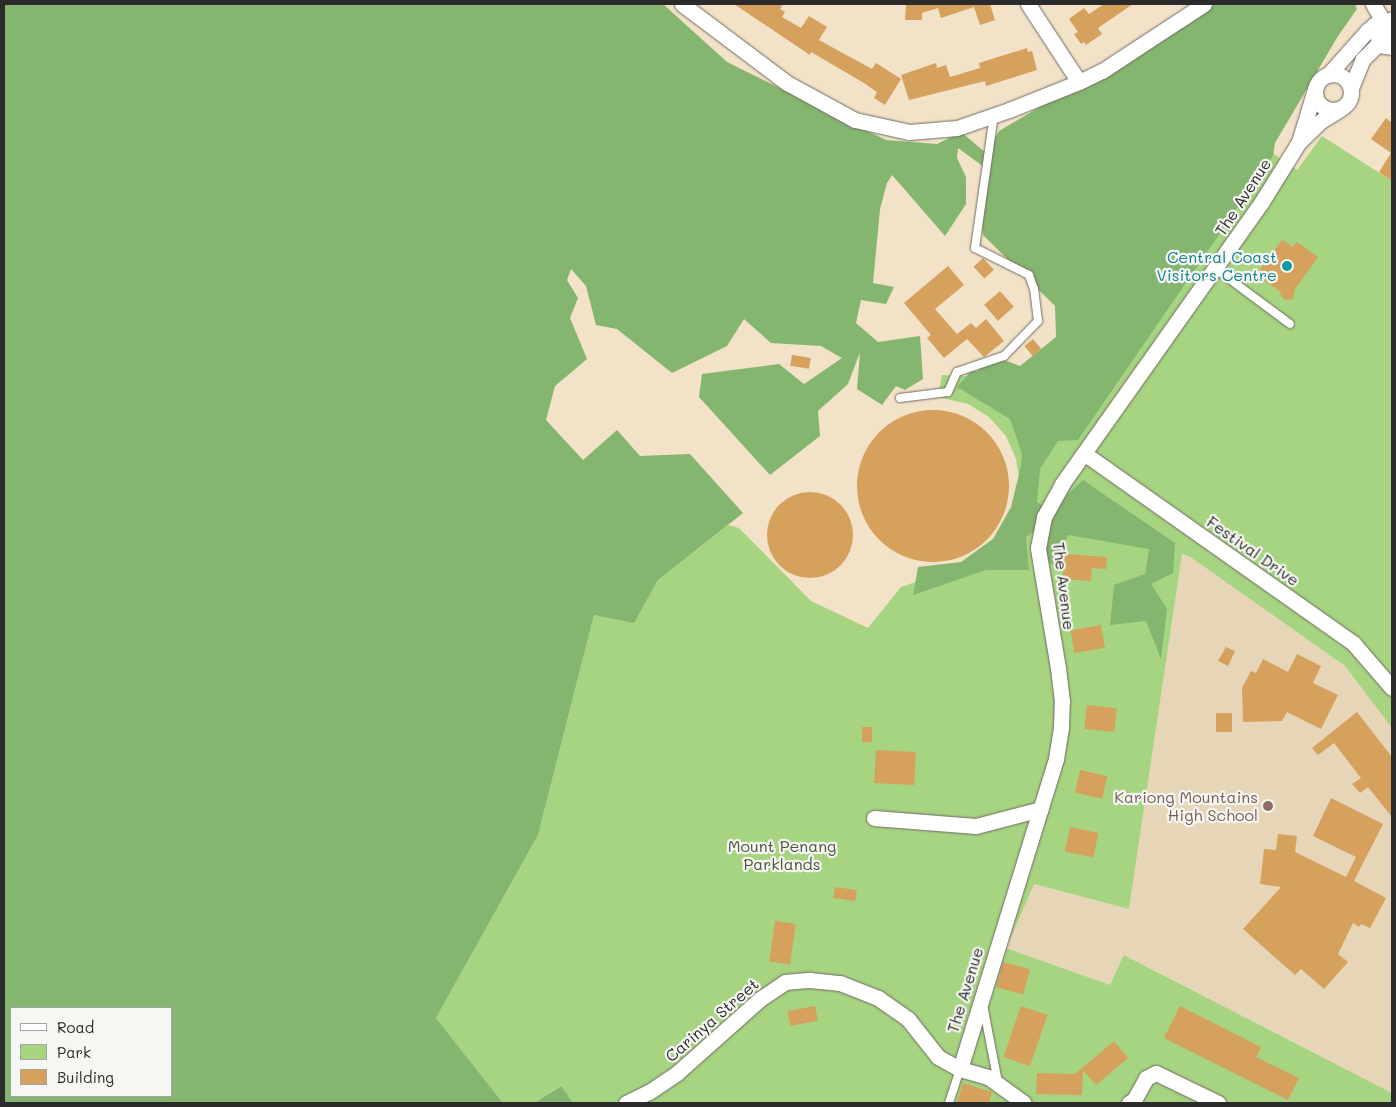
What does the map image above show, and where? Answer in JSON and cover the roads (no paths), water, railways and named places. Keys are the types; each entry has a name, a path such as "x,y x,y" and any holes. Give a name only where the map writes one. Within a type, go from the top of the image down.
{"street":[{"path":"682,4 787,83 855,120 909,132 957,128 994,116 1079,82 1102,71 1204,4"},
{"path":"1028,4 1079,82"},
{"path":"1365,4 1385,33"},
{"path":"1373,4 1379,14 1385,33"},
{"path":"1385,33 1363,59 1351,88 1348,102 1340,109 1334,110 1322,106 1316,97 1315,89 1321,78 1328,75 1385,33"},
{"path":"1328,75 1338,74 1344,76 1351,88"},
{"name":"The Avenue","path":"1299,142 1315,89"},
{"name":"The Avenue","path":"960,1069 981,996 1056,759 1062,701 1038,548 1044,517 1051,502 1261,203 1299,142 1321,121 1340,109"},
{"name":"Festival Drive","path":"1085,454 1354,644 1392,688"},
{"path":"874,818 976,826 1041,809"},
{"name":"Carinya Street","path":"626,1103 649,1092 677,1073 760,999 784,982 810,980 840,983 878,998 908,1019 938,1057 960,1069 988,1077 1018,1101 1024,1103"},
{"path":"1129,1103 1134,1100 1146,1078 1156,1073 1218,1103"}],"lane":[{"path":"900,398 948,392 957,372 1004,356 1038,321 1034,289 1030,275 975,248 994,116"},
{"path":"1216,269 1290,324"},
{"path":"981,996 998,1084"},
{"path":"949,1103 960,1069"}],"place":[{"name":"Central Coast Visitors Centre","path":"1287,266"},
{"name":"Kariong Mountains High School","path":"1268,806"}],"park label":[{"name":"Mount Penang Parklands","path":"782,855"}]}
